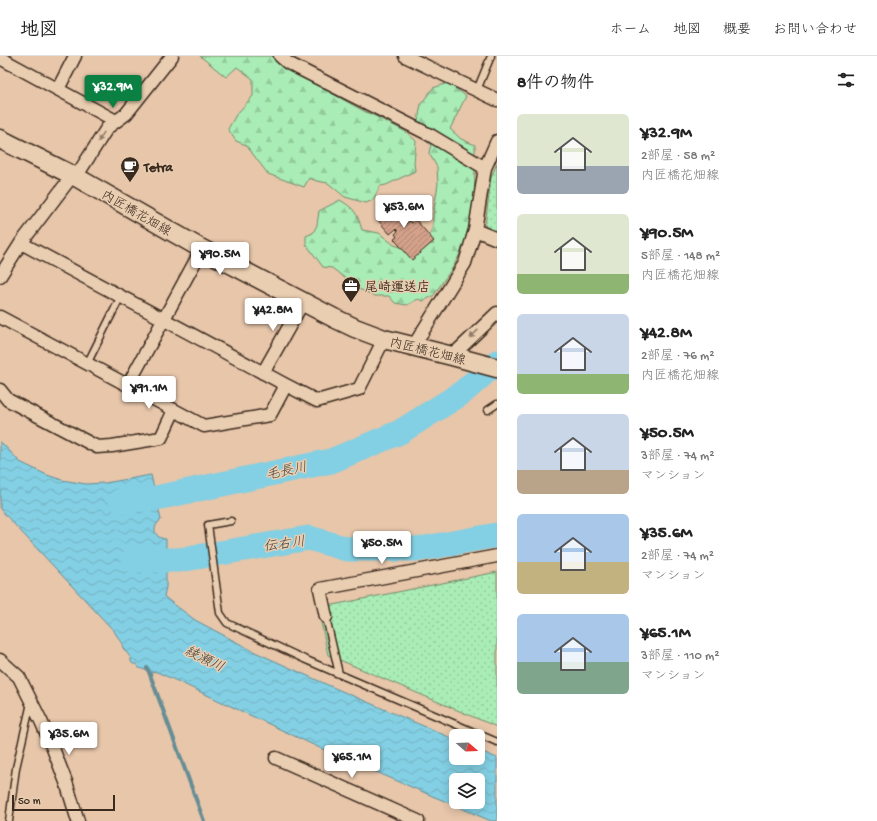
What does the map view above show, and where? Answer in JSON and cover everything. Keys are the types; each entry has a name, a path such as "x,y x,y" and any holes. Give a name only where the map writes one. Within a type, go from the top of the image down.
{"main road":[{"name":"内匠橋花畑線","path":"0,139 74,176 202,249 355,328 384,339 497,368"}],"street":[{"path":"58,89 75,56"},
{"path":"0,276 21,243 74,176 106,128 126,114 172,56"},
{"path":"405,56 497,100"},
{"path":"0,58 116,121"},
{"path":"287,58 430,135 485,168"},
{"path":"414,347 465,264 475,230 485,168 497,141"},
{"path":"475,230 497,239"},
{"path":"21,243 317,401 359,389 384,339"},
{"path":"128,385 202,249"},
{"path":"263,373 303,302"},
{"path":"457,357 497,313"},
{"path":"0,317 204,426 270,414 286,385"},
{"path":"0,390 8,400 97,447 161,438 174,410"},
{"path":"326,617 320,589 497,556"},
{"path":"0,660 19,677 52,746 66,782 78,821"},
{"path":"276,758 418,821"}],"lane":[{"path":"477,90 492,56"},
{"path":"87,364 121,296"},
{"path":"488,410 497,404"},
{"path":"230,521 208,525 220,613 227,622 304,659 497,742"},
{"path":"326,617 339,674"},
{"path":"9,821 16,768 31,702"}],"green space":[{"path":"200,56 275,56 295,73 362,110 406,132 416,141 414,163 415,171 386,185 380,186 373,200 366,203 345,197 328,183 309,178 304,187 268,174 246,145 236,141 228,129 236,115 253,96 253,79 237,67 226,77"},
{"path":"448,83 466,96 450,129 461,139 475,145 474,205 464,246 453,267 433,296 423,301 418,299 407,305 395,303 389,296 375,296 359,289 332,268 323,267 306,244 306,236 313,233 317,225 319,211 340,200 355,212 362,230 379,233 394,245 404,248 434,244 430,240 438,184 437,167 429,153 431,145 421,137 417,127 421,104 433,88"},
{"path":"497,163 497,231 485,227 491,178"},
{"path":"497,572 497,727 328,655 318,608"}],"water":[{"name":"綾瀬川","path":"0,441 20,462 47,475 62,480 86,484 105,483 151,475 161,520 157,524 155,530 159,537 166,539 166,587 164,596 167,599 195,620 255,652 449,737 449,765 485,765 485,753 497,758 497,821 491,821 463,809 485,809 485,773 449,773 449,803 320,748 157,672 154,673 139,668 136,664 131,662 131,658 123,648 114,631 0,509"}],"building":[{"path":"398,200 411,215 404,222 406,224 409,221 412,223 416,220 434,241 412,260 394,239 397,237 395,234 398,231 396,229 390,234 376,218 382,213 379,209 388,201 391,205"}],"waterway":[{"name":"毛長川","path":"121,501 156,498 331,461 400,432 462,393 497,362"},
{"name":"伝右川","path":"133,560 179,560 309,538 347,549 420,549 497,535"},
{"path":"147,668 204,821"}],"place":[{"name":"Tetra","path":"130,183"},
{"name":"尾崎運送店","path":"351,303"}]}
